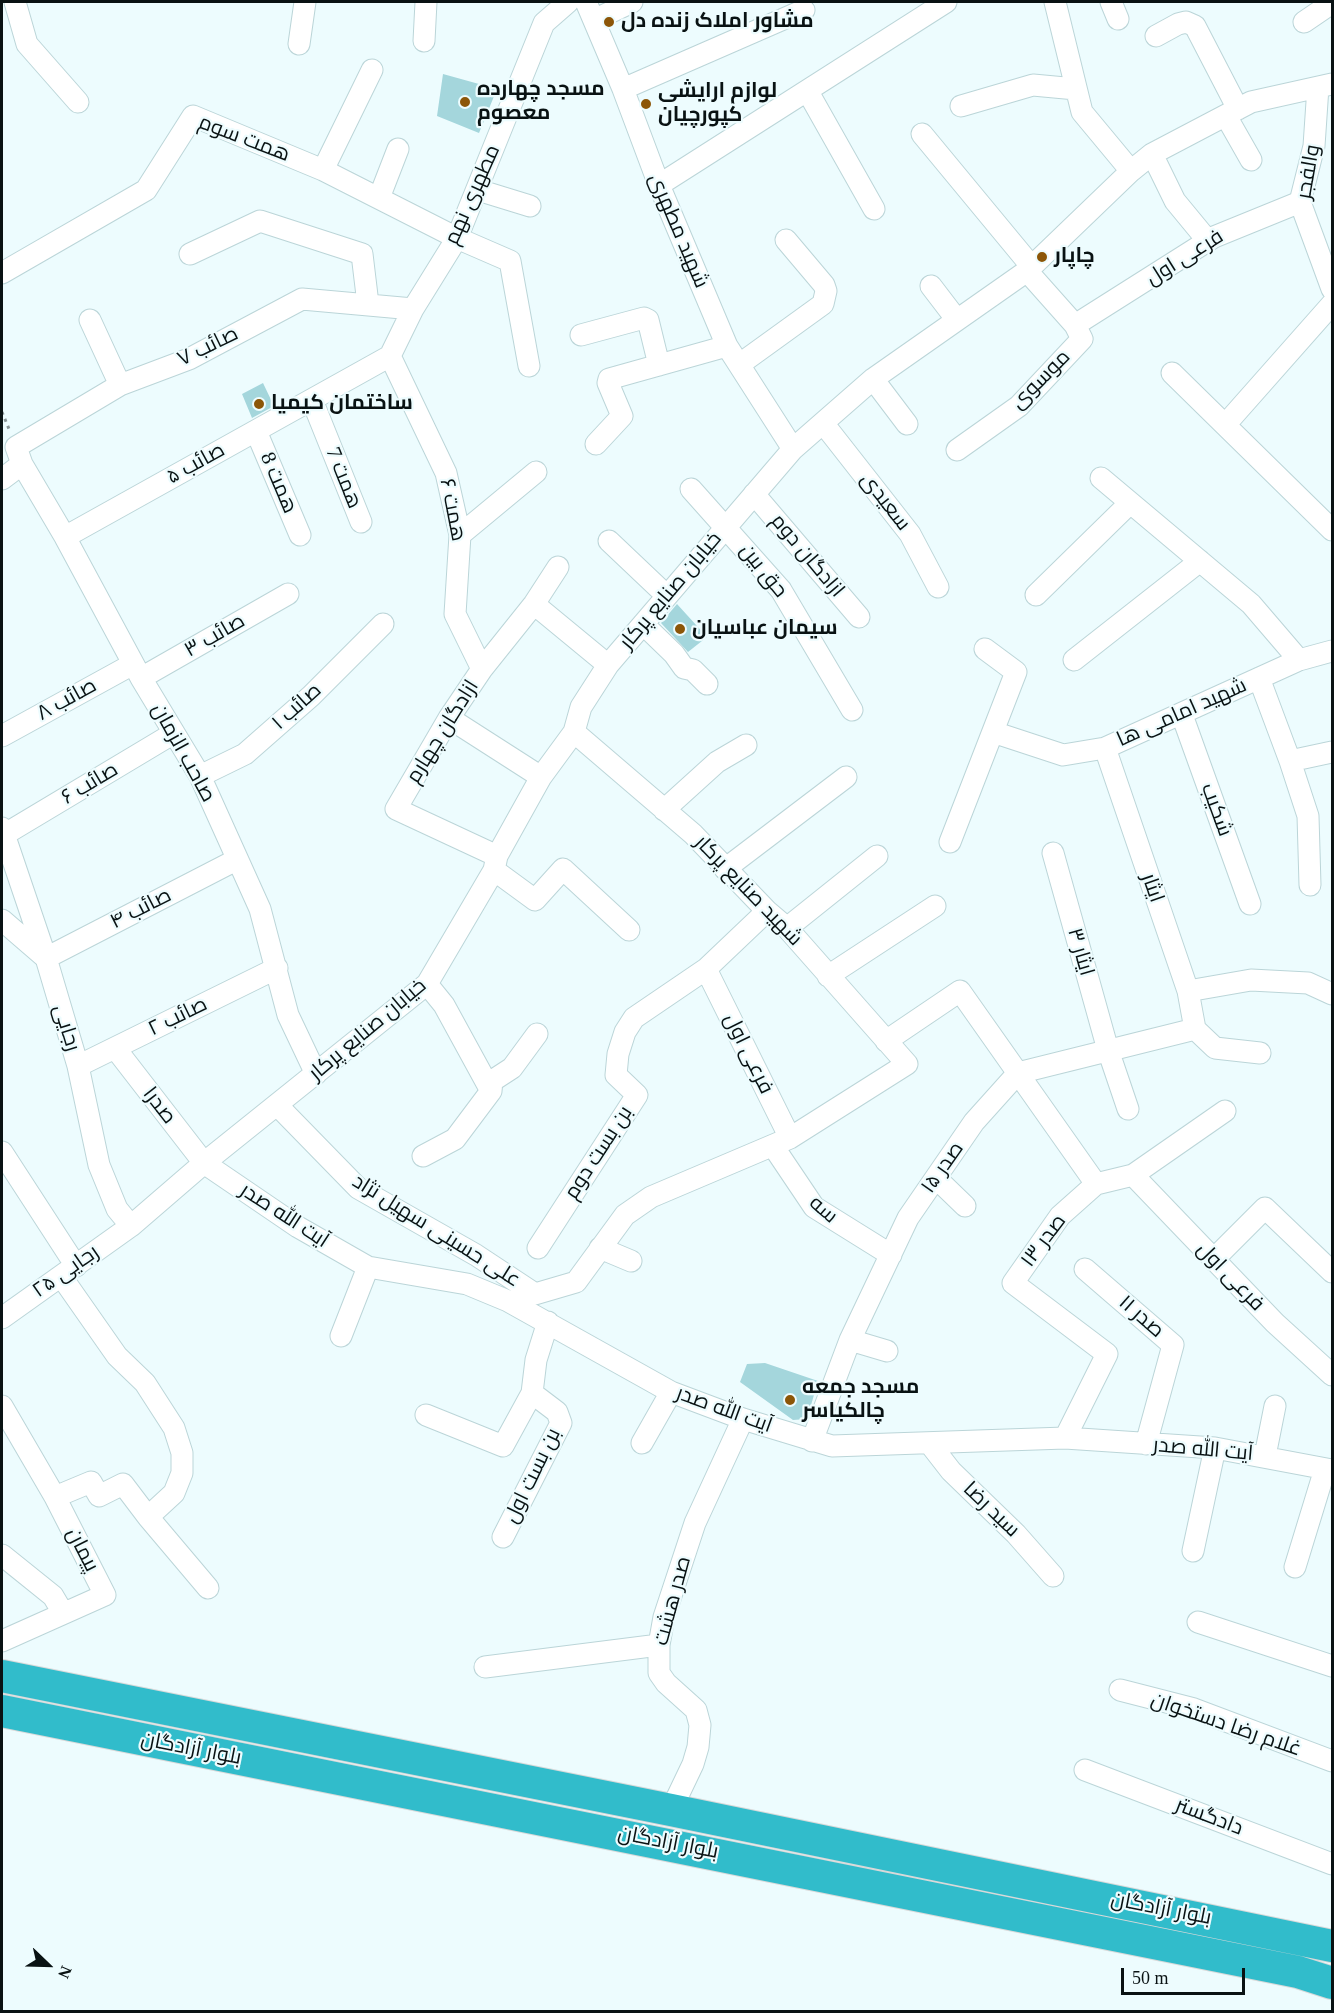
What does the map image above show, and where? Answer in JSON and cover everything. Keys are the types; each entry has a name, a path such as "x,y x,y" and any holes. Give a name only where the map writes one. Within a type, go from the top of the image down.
{"highway":[{"name":"بلوار آزادگان","path":"2,1676 1332,1946"},
{"name":"بلوار آزادگان","path":"2,1711 1298,1972 1332,1983"},
{"path":"660,1842 671,1810"}],"street":[{"path":"15,2 27,44 78,102"},
{"path":"299,44 305,2"},
{"path":"424,41 426,2"},
{"name":"مطهری نهم","path":"390,356 413,309 457,238 544,23 568,2"},
{"path":"590,11 632,2"},
{"path":"659,185 946,2"},
{"path":"1055,2 1082,112 1131,171"},
{"path":"1304,22 1332,3"},
{"path":"623,89 804,10"},
{"name":"شهید مطهری","path":"590,11 623,89 659,185 727,345 793,449"},
{"path":"1156,36 1178,24 1186,22 1195,26 1251,160"},
{"path":"323,170 372,70"},
{"path":"960,106 1033,85 1076,89"},
{"name":"خیابان صنایع پرکار","path":"131,1226 204,1163 427,984 496,863 541,777 574,732 581,707 608,665 793,449 873,379 1030,269 1131,171 1152,154 1251,102 1325,85"},
{"name":"والفجر","path":"1325,85 1314,146 1300,202 1332,289"},
{"path":"808,92 874,209"},
{"name":"همت سوم","path":"2,273 146,190 194,116 323,170 457,238 510,261 529,366"},
{"name":"موسوی","path":"922,134 1075,325 1082,339 1018,406 957,450"},
{"path":"379,198 398,149"},
{"path":"1152,154 1175,201 1208,241"},
{"path":"478,190 530,206"},
{"name":"فرعی اول","path":"1075,325 1208,241 1300,202"},
{"path":"189,254 260,221 362,254 368,304"},
{"path":"740,364 823,304 826,291 824,285 786,240"},
{"path":"931,286 957,320"},
{"name":"صائب ۷","path":"2,479 19,456 120,385 189,359 302,299 413,309"},
{"path":"1225,425 1332,304"},
{"path":"581,335 644,318 648,320 659,365"},
{"path":"90,320 120,385"},
{"path":"596,444 622,416 608,383 609,379 727,345"},
{"name":"صائب ۵","path":"65,537 390,356"},
{"name":"همت ۶","path":"390,356 446,473 460,535 455,614 482,669"},
{"path":"1172,374 1332,530"},
{"path":"873,379 907,424"},
{"name":"همت 7","path":"312,400 361,522"},
{"name":"سعیدی","path":"823,423 910,534 938,587"},
{"name":"همت 8","path":"256,431 300,535"},
{"name":"صاحب الزمان","path":"19,456 137,671 200,776 260,909 288,1015 316,1074"},
{"path":"460,535 536,472"},
{"path":"1101,478 1251,604 1299,660"},
{"name":"حق بین","path":"691,489 781,590 852,710"},
{"name":"ازادگان دوم","path":"754,494 859,617"},
{"path":"1036,595 1130,502"},
{"path":"609,541 667,596"},
{"path":"1074,660 1200,561"},
{"name":"ازادگان چهارم","path":"496,863 396,809 449,718 482,669 534,604 558,567"},
{"name":"صائب ۳","path":"137,671 288,594"},
{"path":"534,604 608,665"},
{"name":"صائب ۱","path":"200,776 245,754 311,696 383,624"},
{"path":"643,624 674,654 684,668 693,670 707,684"},
{"path":"950,842 1016,672 985,649"},
{"name":"شهید امامی ها","path":"993,732 1063,755 1105,748 1299,660 1332,651"},
{"name":"صائب ۸","path":"2,736 137,671"},
{"path":"1259,678 1308,816 1310,885"},
{"name":"شکیب","path":"1182,715 1250,904"},
{"path":"449,718 541,777"},
{"name":"شهید صنایع پرکار","path":"574,732 693,834 766,912 787,928 907,1064"},
{"name":"صائب ۶","path":"3,833 174,733"},
{"path":"664,810 717,762 746,745"},
{"name":"ایثار","path":"1105,748 1188,991 1195,1029"},
{"path":"1290,761 1332,752"},
{"path":"725,869 846,777"},
{"name":"رجایی","path":"3,833 78,1066 99,1166 117,1209 131,1226"},
{"name":"ایثار ۳","path":"1053,853 1108,1050 1128,1109"},
{"path":"787,928 878,856"},
{"name":"صائب ۴","path":"45,958 236,860"},
{"path":"496,863 535,900 563,869 629,930"},
{"path":"828,976 935,906"},
{"name":"بن بست دوم","path":"538,1248 637,1095 616,1076 618,1054 625,1032 634,1018 706,969 766,912"},
{"path":"2,920 45,958"},
{"name":"صائب ۲","path":"78,1066 277,968"},
{"name":"فرعی اول","path":"706,969 781,1142"},
{"path":"1188,991 1251,980 1308,983 1332,994"},
{"path":"427,984 444,1005 491,1091"},
{"path":"886,1041 960,991 1096,1184"},
{"path":"1018,1073 1195,1029 1215,1048 1260,1053"},
{"path":"423,1156 455,1139 491,1091 492,1081 513,1068 537,1034"},
{"name":"صدرا","path":"115,1048 204,1163"},
{"name":"علی حسینی سهیل نژاد","path":"277,1105 358,1188 476,1255 535,1293 576,1282 625,1215 651,1197 781,1142 907,1064"},
{"name":"صدر ۱۵","path":"812,1441 850,1340 908,1218 974,1122 1018,1073"},
{"name":"صدر ۱۳","path":"1065,1438 1107,1354 1013,1283 1060,1216 1096,1184 1133,1175 1226,1111"},
{"name":"سه","path":"781,1142 814,1208 891,1256"},
{"path":"4,1162 117,1356 145,1383 174,1428 182,1453 182,1473 174,1493 148,1517"},
{"name":"آیت الله صدر","path":"204,1163 298,1227 368,1267 466,1284 508,1301 548,1322 671,1392 743,1419 812,1441 832,1446 1065,1438 1215,1448 1329,1470"},
{"name":"فرعی اول","path":"1133,1175 1275,1323 1332,1375"},
{"path":"936,1178 965,1206"},
{"path":"1213,1260 1265,1208 1332,1272"},
{"name":"رجایی ۲۵","path":"2,1318 131,1226"},
{"path":"600,1248 631,1261"},
{"path":"341,1336 368,1267"},
{"name":"صدر ۱۱","path":"1085,1269 1173,1345 1146,1444"},
{"path":"426,1415 503,1446 532,1393 536,1360 548,1322"},
{"path":"850,1340 887,1351"},
{"path":"642,1443 671,1392"},
{"name":"بن بست اول","path":"503,1537 561,1423 557,1412 532,1393"},
{"name":"پیمان","path":"2,1406 55,1497 105,1595 2,1641"},
{"path":"1265,1456 1275,1406"},
{"name":"صدر هشت","path":"671,1810 693,1764 700,1725 696,1710 666,1683 659,1673 659,1645 664,1617 695,1523 743,1419"},
{"name":"سید رضا","path":"930,1444 951,1471 1016,1534 1053,1576"},
{"path":"1193,1551 1215,1448"},
{"path":"1294,1568 1329,1470"},
{"path":"55,1497 91,1482 99,1496 123,1485 208,1587"},
{"path":"2,1555 53,1596 63,1613"},
{"path":"1198,1622 1332,1666"},
{"path":"485,1667 659,1645"},
{"name":"غلام رضا دستخوان","path":"1120,1690 1194,1708 1332,1761"},
{"name":"دادگستر","path":"1085,1770 1332,1864"}],"building":[{"name":"مسجد چهارده معصوم","path":"443,74 497,89 479,133 437,116"},
{"name":"ساختمان کیمیا","path":"263,383 274,406 252,418 242,394"},
{"name":"سیمان عباسیان","path":"677,604 707,637 688,652 661,623"},
{"name":"مسجد جمعه چالکیاسر","path":"765,1363 818,1381 807,1419 793,1420 740,1382 747,1364"}],"place":[{"name":"مشاور املاک زنده دل","path":"609,22"},
{"name":"مسجد چهارده معصوم","path":"465,102"},
{"name":"لوازم ارایشی کپورچیان","path":"646,104"},
{"name":"چاپار","path":"1042,257"},
{"name":"ساختمان کیمیا","path":"259,404"},
{"name":"سیمان عباسیان","path":"680,629"},
{"name":"مسجد جمعه چالکیاسر","path":"790,1400"}]}
